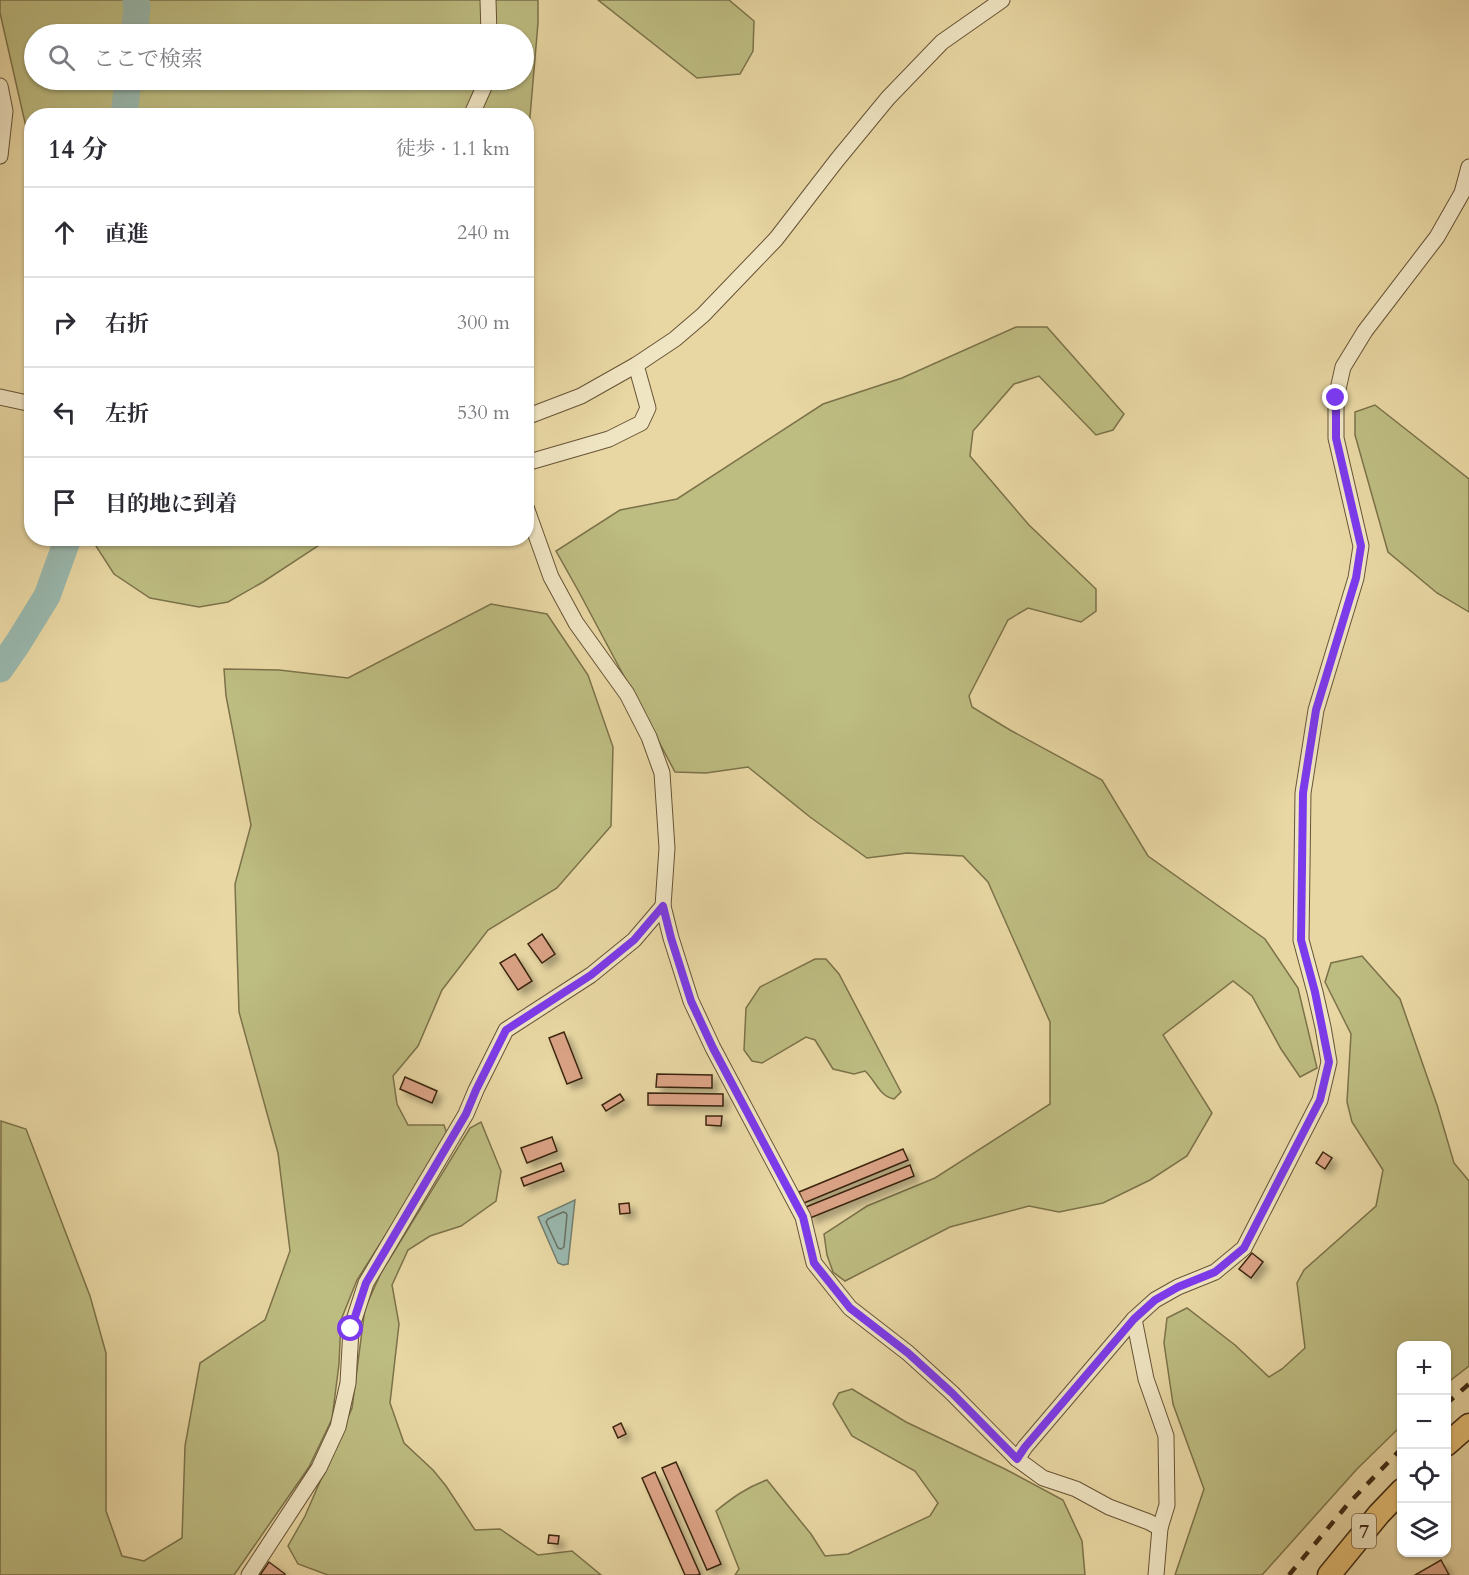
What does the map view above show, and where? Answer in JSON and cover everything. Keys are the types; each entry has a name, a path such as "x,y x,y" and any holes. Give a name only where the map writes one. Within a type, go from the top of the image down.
{"highway":[{"path":"1451,1441 1469,1425"},
{"name":"7","path":"1329,1575 1397,1494"}],"street":[{"path":"488,0 489,24"},
{"path":"534,414 581,396 636,364 675,339 703,315 776,239 888,98 942,42 1002,0"},
{"path":"0,86 4,111 0,156"},
{"path":"475,108 483,90"},
{"path":"1017,1459 1134,1319 1155,1300 1178,1287 1215,1272 1244,1248 1320,1100 1329,1062 1315,992 1301,940 1303,793 1316,710 1356,578 1361,546 1336,438 1336,398 1343,366 1365,331 1437,237 1462,193 1469,167"},
{"path":"534,461 609,439 641,423 648,408 636,364"},
{"path":"0,397 24,402"},
{"path":"534,529 551,577 576,623 627,694 650,737 662,773 667,848 663,906 671,938 691,1001 713,1048 803,1217 814,1263 850,1308 908,1353 952,1393 1017,1459 1042,1478 1076,1489 1109,1508 1160,1527"},
{"path":"249,1575 319,1468 338,1427 348,1383 351,1329 366,1283 466,1114 506,1030 591,975 634,940 663,906"},
{"path":"1134,1319 1146,1379 1166,1436 1167,1505 1160,1527 1156,1575"}],"shaded area":[{"path":"0,0 538,0 534,70 534,24 24,24 24,90 532,90 531,108 24,108 24,118 0,13"},
{"path":"598,0 729,0 754,21 753,51 740,74 697,78"},
{"path":"1016,327 1047,327 1124,414 1113,430 1096,435 1039,376 1014,384 973,431 970,456 1029,525 1096,589 1096,611 1081,622 1028,608 1008,620 969,696 972,707 1102,780 1148,856 1265,939 1298,988 1317,1068 1300,1077 1281,1049 1252,996 1233,981 1163,1035 1212,1113 1187,1156 1150,1180 1103,1203 1059,1212 1029,1206 950,1227 845,1281 833,1272 827,1255 824,1234 867,1206 935,1178 1050,1104 1050,1022 988,882 963,856 907,853 867,858 810,817 748,767 706,773 675,772 556,551 620,510 677,499 823,404 902,378"},
{"path":"1375,405 1469,479 1469,612 1437,593 1388,552 1355,435 1355,412"},
{"path":"96,546 318,546 228,602 199,607 150,598 114,574"},
{"path":"491,604 547,614 588,675 613,747 611,826 557,888 488,930 442,990 418,1046 393,1076 397,1104 408,1125 444,1125 448,1137 357,1280 341,1320 339,1364 332,1419 309,1467 234,1575 0,1575 1,1121 26,1129 90,1296 106,1353 106,1511 122,1556 144,1561 182,1538 185,1446 200,1363 265,1320 290,1251 278,1153 239,1012 235,884 251,825 226,696 224,669 279,670 348,678"},
{"path":"1362,956 1400,999 1437,1105 1454,1163 1469,1181 1469,1366 1451,1380 1451,1341 1397,1341 1397,1430 1357,1469 1262,1575 1175,1575 1204,1489 1173,1404 1164,1343 1167,1318 1187,1308 1235,1345 1269,1377 1282,1369 1305,1348 1297,1283 1304,1270 1376,1206 1383,1170 1352,1122 1347,1102 1351,1034 1325,982 1331,963"},
{"path":"815,959 826,959 839,974 901,1092 894,1099 885,1095 865,1071 854,1074 833,1069 815,1040 806,1037 762,1063 752,1061 744,1050 746,1008 760,987"},
{"path":"481,1122 501,1171 496,1201 461,1226 430,1236 408,1250 392,1285 399,1324 390,1403 404,1443 433,1470 475,1530 500,1529 538,1555 572,1551 601,1575 328,1575 298,1564 288,1546 305,1516 352,1408 365,1308 381,1273 470,1128"},
{"path":"852,1389 906,1422 1005,1469 1063,1500 1082,1541 1085,1575 735,1575 739,1569 716,1511 740,1493 767,1480 811,1534 825,1556 848,1554 930,1516 938,1503 915,1471 852,1436 833,1404 839,1393"}],"water":[{"path":"575,1200 568,1264 563,1265 558,1263 538,1217"}],"building":[{"path":"542,934 555,954 542,963 528,944"},
{"path":"515,954 532,981 518,990 500,963"},
{"path":"564,1032 582,1078 567,1084 549,1038"},
{"path":"657,1074 712,1075 712,1088 656,1087"},
{"path":"405,1077 437,1091 432,1103 400,1089"},
{"path":"648,1093 723,1094 723,1106 648,1105"},
{"path":"620,1094 624,1100 606,1111 602,1105"},
{"path":"706,1116 722,1116 721,1126 706,1125"},
{"path":"552,1137 557,1151 527,1163 521,1148"},
{"path":"903,1149 908,1160 804,1203 799,1192"},
{"path":"1323,1152 1332,1158 1325,1169 1316,1163"},
{"path":"561,1163 564,1171 524,1186 521,1178"},
{"path":"910,1165 914,1176 810,1218 806,1207"},
{"path":"629,1203 630,1213 620,1214 619,1204"},
{"path":"1252,1253 1263,1262 1251,1278 1239,1269"},
{"path":"621,1423 626,1434 618,1438 613,1427"},
{"path":"676,1462 721,1564 707,1570 662,1468"},
{"path":"655,1472 700,1574 685,1575 642,1478"},
{"path":"549,1535 559,1536 558,1544 548,1543"},
{"path":"1441,1560 1449,1575 1415,1575"},
{"path":"269,1562 285,1574 260,1575"}],"waterway":[{"path":"135,24 136,0"},
{"path":"125,108 127,90"},
{"path":"0,669 47,596 65,546"}],"railway":[{"path":"1451,1400 1469,1384"},
{"path":"1289,1575 1348,1504 1401,1449"}],"route":[{"path":"351,1329 366,1283 466,1114 506,1030 591,975 634,940 663,906 691,1001 713,1048 803,1217 814,1263 850,1308 908,1353 965,1405 1017,1459 1134,1319 1155,1300 1178,1287 1215,1272 1244,1248 1320,1100 1329,1062 1315,992 1301,940 1301,907 1303,793 1316,710 1356,578 1361,546 1336,438 1336,398"}]}
